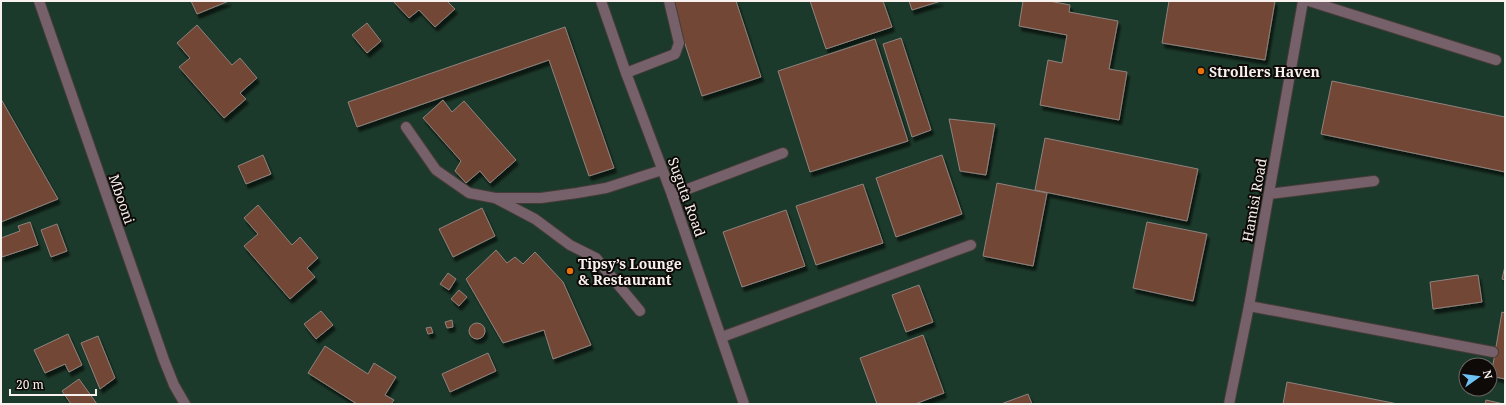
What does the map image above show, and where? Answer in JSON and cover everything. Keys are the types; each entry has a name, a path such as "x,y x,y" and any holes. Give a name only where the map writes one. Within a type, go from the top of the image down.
{"street":[{"name":"Mbooni","path":"38,1 164,360 183,403"},
{"name":"Suguta Road","path":"601,1 626,73 672,194 744,404"},
{"path":"626,73 675,54 679,44 669,1"},
{"name":"Hamisi Road","path":"1229,404 1249,306 1303,1"},
{"path":"1308,1 1496,60"},
{"path":"406,127 436,170 469,193 495,198 541,198 577,193 606,188 662,170"},
{"path":"672,194 783,153"},
{"path":"1269,194 1374,181"},
{"path":"495,198 535,219 570,245 596,258 640,311"},
{"path":"722,337 971,245"},
{"path":"1249,306 1493,352"}],"green space":[{"path":"1,1 1505,1 1505,404 1,404"}],"building":[{"path":"191,1 229,1 197,14"},
{"path":"393,1 447,1 455,9 435,27 419,10 409,18"},
{"path":"671,1 736,1 761,77 702,96"},
{"path":"810,1 883,1 892,27 826,49"},
{"path":"909,1 941,1 912,10"},
{"path":"1023,1 1049,1 1070,5 1069,12 1118,21 1109,69 1127,72 1119,120 1040,105 1048,60 1062,63 1067,35 1019,26"},
{"path":"1169,1 1275,1 1265,60 1162,43"},
{"path":"367,23 381,41 367,53 352,35"},
{"path":"197,25 232,65 240,58 257,78 240,93 246,99 224,118 179,67 190,58 177,43"},
{"path":"565,27 614,168 589,176 549,60 357,127 348,102"},
{"path":"901,38 931,130 912,137 883,44"},
{"path":"875,39 908,141 810,172 778,71"},
{"path":"1332,81 1505,117 1505,172 1321,134"},
{"path":"1,99 58,199 1,222"},
{"path":"443,100 452,112 464,101 516,160 490,183 480,171 466,183 455,171 461,161 423,118"},
{"path":"949,119 995,124 986,175 960,171"},
{"path":"1045,138 1198,169 1187,221 1035,190"},
{"path":"263,155 271,174 246,184 238,166"},
{"path":"942,155 962,214 896,237 876,178"},
{"path":"997,183 1047,193 1033,266 983,256"},
{"path":"863,184 883,243 816,265 796,206"},
{"path":"258,205 292,245 300,237 318,258 307,268 315,277 290,299 244,246 258,234 244,218"},
{"path":"482,208 495,236 453,257 439,229"},
{"path":"786,210 805,266 742,287 723,232"},
{"path":"30,222 38,245 2,257 1,238 20,231 18,226"},
{"path":"1147,222 1207,234 1193,301 1133,288"},
{"path":"57,224 67,251 51,257 41,230"},
{"path":"496,250 507,263 515,257 523,264 535,252 563,282 591,345 553,359 544,330 503,343 466,279"},
{"path":"1505,266 1505,280 1502,279"},
{"path":"448,273 456,279 449,290 440,284"},
{"path":"1478,275 1482,302 1433,309 1430,282"},
{"path":"919,285 933,322 906,332 892,295"},
{"path":"459,290 467,297 459,306 451,299"},
{"path":"321,311 333,325 316,339 304,324"},
{"path":"1502,312 1505,313 1505,379 1498,378 1498,357 1494,357"},
{"path":"452,320 453,327 447,328 445,322"},
{"path":"477,323 483,325 485,331 483,337 477,339 471,337 469,331 471,325"},
{"path":"431,327 433,333 428,334 426,328"},
{"path":"68,334 82,365 69,372 65,364 45,373 34,350"},
{"path":"923,335 944,393 915,404 877,404 860,358"},
{"path":"98,336 115,378 100,389 81,343"},
{"path":"325,346 368,374 374,363 396,377 385,395 394,400 391,404 357,404 308,373"},
{"path":"488,353 496,371 450,392 442,374"},
{"path":"79,379 97,404 71,404 62,391"},
{"path":"1287,382 1398,404 1283,404"},
{"path":"1028,394 1032,404 1001,404"},
{"path":"1486,400 1504,404 1485,404"}],"place":[{"name":"Strollers Haven","path":"1201,71"},
{"name":"Tipsy’s Lounge & Restaurant","path":"570,271"}]}
